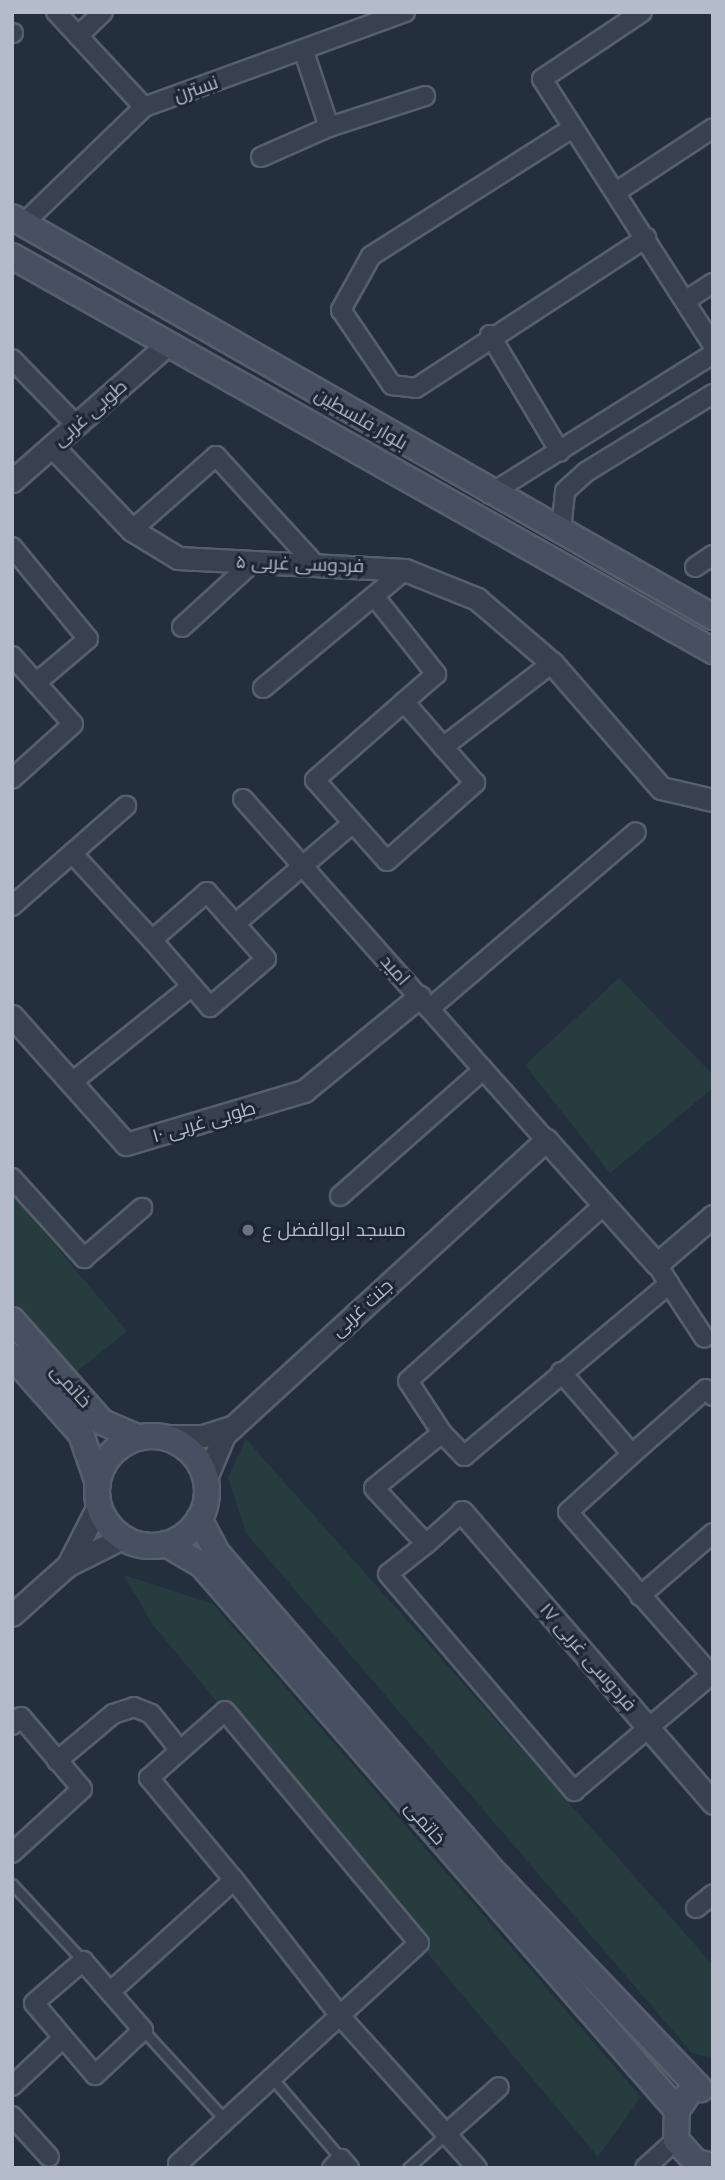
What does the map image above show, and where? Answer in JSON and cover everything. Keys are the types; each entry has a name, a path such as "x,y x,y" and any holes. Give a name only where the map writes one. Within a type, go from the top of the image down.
{"main road":[{"name":"بلوار فلسطین","path":"18,220 490,494 638,569 713,617"},
{"name":"بلوار فلسطین","path":"12,256 622,596 713,651"},
{"path":"622,596 638,569"},
{"name":"خاتمی","path":"12,1320 102,1422 150,1437"},
{"name":"خاتمی","path":"12,1356 81,1434 99,1493"},
{"path":"150,1437 190,1450 206,1478 199,1519 166,1544 124,1538 99,1493 112,1454 150,1437"},
{"name":"خاتمی","path":"199,1519 217,1553 486,1864 706,2088"},
{"name":"خاتمی","path":"166,1544 202,1565 677,2110"},
{"path":"706,2088 677,2110 676,2140 696,2162 713,2166"}],"street":[{"path":"56,12 144,107"},
{"path":"78,36 103,12"},
{"name":"نسترن","path":"18,220 144,107 304,52 405,12"},
{"path":"642,12 542,79 571,129 616,192 713,345"},
{"path":"304,52 329,127"},
{"path":"261,156 329,127 425,96"},
{"path":"616,192 713,128"},
{"path":"571,129 371,256 341,310 392,386 416,388 490,335 646,238"},
{"path":"685,301 713,283"},
{"path":"490,335 559,452"},
{"name":"طوبی غربی","path":"12,481 168,344"},
{"path":"490,494 713,354"},
{"path":"12,359 76,425"},
{"path":"561,530 565,491 713,394"},
{"name":"فردوسی غربی ۵","path":"52,446 132,530 178,558 252,563 312,561 405,570 477,599 552,663 661,788 713,800"},
{"path":"132,530 216,456 312,561"},
{"path":"12,547 88,639 36,683"},
{"path":"695,567 713,555"},
{"path":"182,627 252,563"},
{"path":"263,688 405,570"},
{"path":"374,596 436,674 404,702 315,780 387,861 475,783 404,702"},
{"path":"12,656 73,724 12,779"},
{"path":"443,747 552,663"},
{"name":"امید","path":"243,799 304,864 546,1140"},
{"path":"12,906 126,806"},
{"path":"235,924 353,823"},
{"path":"424,1003 636,832"},
{"path":"72,853 211,1007 265,959 207,892 152,940"},
{"path":"71,1083 192,986"},
{"name":"طوبی غربی ۱۰","path":"12,1016 126,1144 303,1091 424,1003"},
{"path":"340,1196 483,1070"},
{"path":"546,1140 657,1264 704,1337"},
{"name":"جنت غربی","path":"150,1437 204,1436 234,1425 546,1140"},
{"path":"12,1178 84,1258 142,1208"},
{"path":"604,1206 408,1381 442,1433 464,1456 669,1284"},
{"path":"657,1264 713,1216"},
{"path":"561,1372 632,1454"},
{"path":"462,1512 388,1574 574,1791 712,1674 568,1512 706,1389 713,1396"},
{"path":"206,1478 234,1425"},
{"path":"426,1544 374,1488 442,1433"},
{"path":"68,1565 99,1493"},
{"name":"فردوسی غربی ۱۷","path":"462,1512 713,1803"},
{"path":"640,1596 713,1533"},
{"path":"12,1615 68,1565 124,1538"},
{"path":"57,1761 113,1714 134,1707 151,1713 179,1749"},
{"path":"178,2164 227,2122 341,2017 419,1943 225,1711 149,1778 234,1880 341,2017 477,2168"},
{"path":"12,1725 21,1717 82,1789 12,1853"},
{"path":"110,1992 234,1880"},
{"path":"696,1908 713,1894"},
{"path":"83,1961 143,2030 95,2075 34,2003 83,1961"},
{"path":"12,2085 63,2038"},
{"path":"447,2133 499,2087"},
{"path":"12,2116 49,2157"},
{"path":"645,2168 676,2140"}],"lane":[{"path":"12,1884 83,1961"},
{"path":"143,2030 227,2122"},
{"path":"273,2079 341,2165"},
{"path":"408,2168 447,2133"}],"green space":[{"path":"619,978 713,1075 713,1088 610,1173 525,1065"},
{"path":"12,1194 127,1331 74,1374 12,1303"},
{"path":"246,1439 713,1965 713,2058 692,2053 246,1533 228,1477"},
{"path":"124,1575 213,1604 641,2097 598,2157 152,1624"}],"place":[{"name":"مسجد ابوالفضل ع","path":"248,1230"}]}
